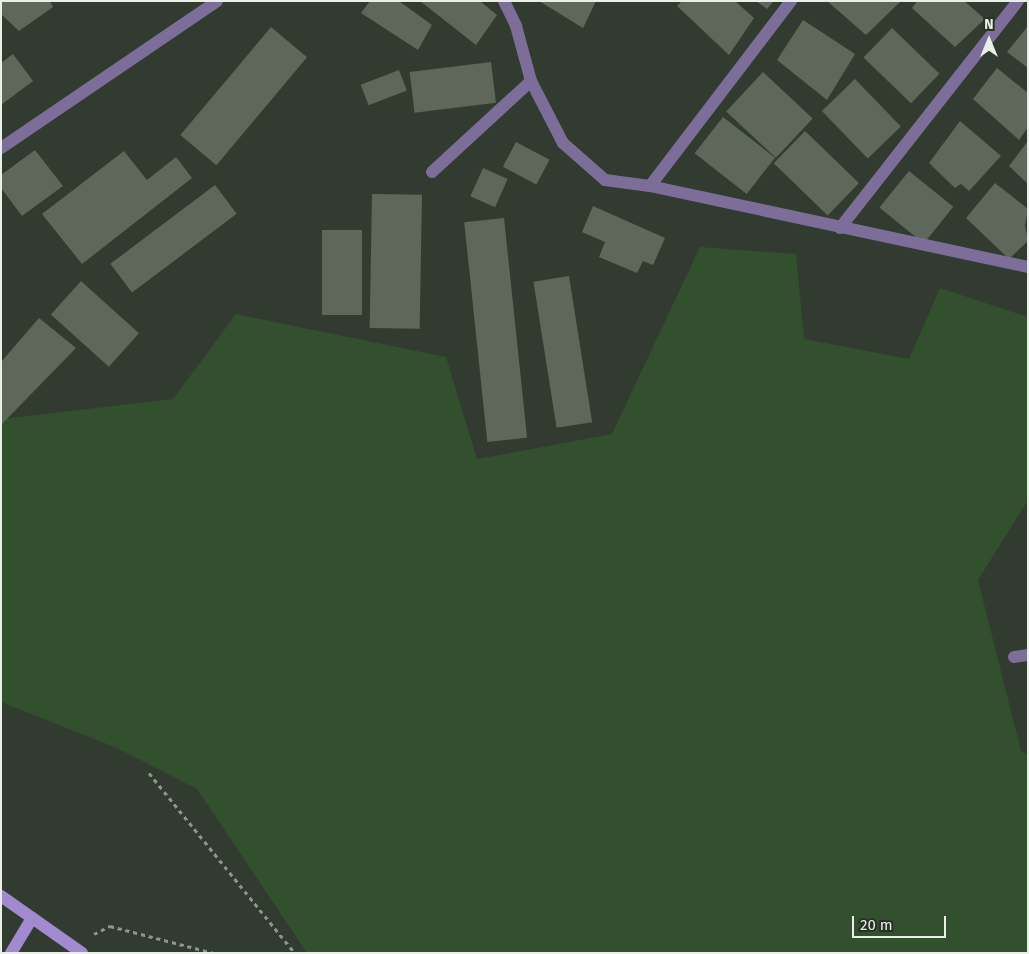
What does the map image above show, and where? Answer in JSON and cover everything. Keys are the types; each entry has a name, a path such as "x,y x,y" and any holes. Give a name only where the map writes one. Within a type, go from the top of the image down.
{"street":[{"path":"1,148 217,1"},
{"path":"504,1 516,26 531,81 563,143 583,164 605,180 650,186 1028,267"},
{"path":"650,186 791,1"},
{"path":"840,228 1018,1"},
{"path":"432,172 531,81"},
{"path":"1014,657 1028,655"},
{"path":"1,896 79,951"},
{"path":"11,953 32,918"}],"path":[{"path":"149,773 295,953"},
{"path":"79,951 101,928 110,926 214,953"}],"green space":[{"path":"700,247 796,254 804,339 909,359 940,288 1028,317 1028,500 978,580 1021,751 1028,755 1028,953 307,953 197,789 117,748 1,702 1,419 173,399 236,314 446,357 477,459 612,434"}],"building":[{"path":"1,1 50,1 53,7 19,31 1,14"},
{"path":"370,1 399,1 432,25 418,50 361,13"},
{"path":"420,1 480,1 497,15 476,45"},
{"path":"539,1 596,1 583,28"},
{"path":"682,1 735,1 754,18 729,55 677,6"},
{"path":"756,1 774,1 767,9"},
{"path":"827,1 899,1 900,2 866,35"},
{"path":"917,1 964,1 985,19 955,47 912,8"},
{"path":"803,20 855,54 827,100 777,60"},
{"path":"1028,26 1028,68 1007,52"},
{"path":"271,27 307,57 216,165 180,135"},
{"path":"892,28 939,74 911,103 864,57"},
{"path":"13,54 33,81 1,105 1,63"},
{"path":"491,62 496,103 415,113 410,72"},
{"path":"997,68 1028,93 1028,127 1019,140 973,99"},
{"path":"399,70 407,91 369,105 361,85"},
{"path":"763,72 813,118 776,158 726,111"},
{"path":"855,79 901,126 868,158 822,111"},
{"path":"723,117 775,158 747,194 695,153"},
{"path":"960,121 1001,156 969,191 961,184 955,188 929,163"},
{"path":"805,131 859,183 828,215 774,163"},
{"path":"1028,141 1028,184 1009,166"},
{"path":"516,142 550,160 536,185 503,167"},
{"path":"35,150 63,186 22,216 1,188 1,175"},
{"path":"124,151 147,180 176,157 192,178 82,264 42,214"},
{"path":"483,168 508,179 495,207 470,196"},
{"path":"909,171 953,207 924,243 879,208"},
{"path":"995,183 1028,209 1025,225 1028,241 1009,259 966,218"},
{"path":"215,185 237,214 132,293 110,264"},
{"path":"372,194 422,195 420,329 370,328"},
{"path":"593,206 665,238 653,265 643,261 637,273 599,257 605,242 582,232"},
{"path":"504,218 527,438 487,442 464,222"},
{"path":"322,230 362,230 362,315 322,315"},
{"path":"569,276 592,422 557,428 533,282"},
{"path":"81,281 139,333 109,367 51,314"},
{"path":"39,318 76,348 1,425 1,362"}]}
